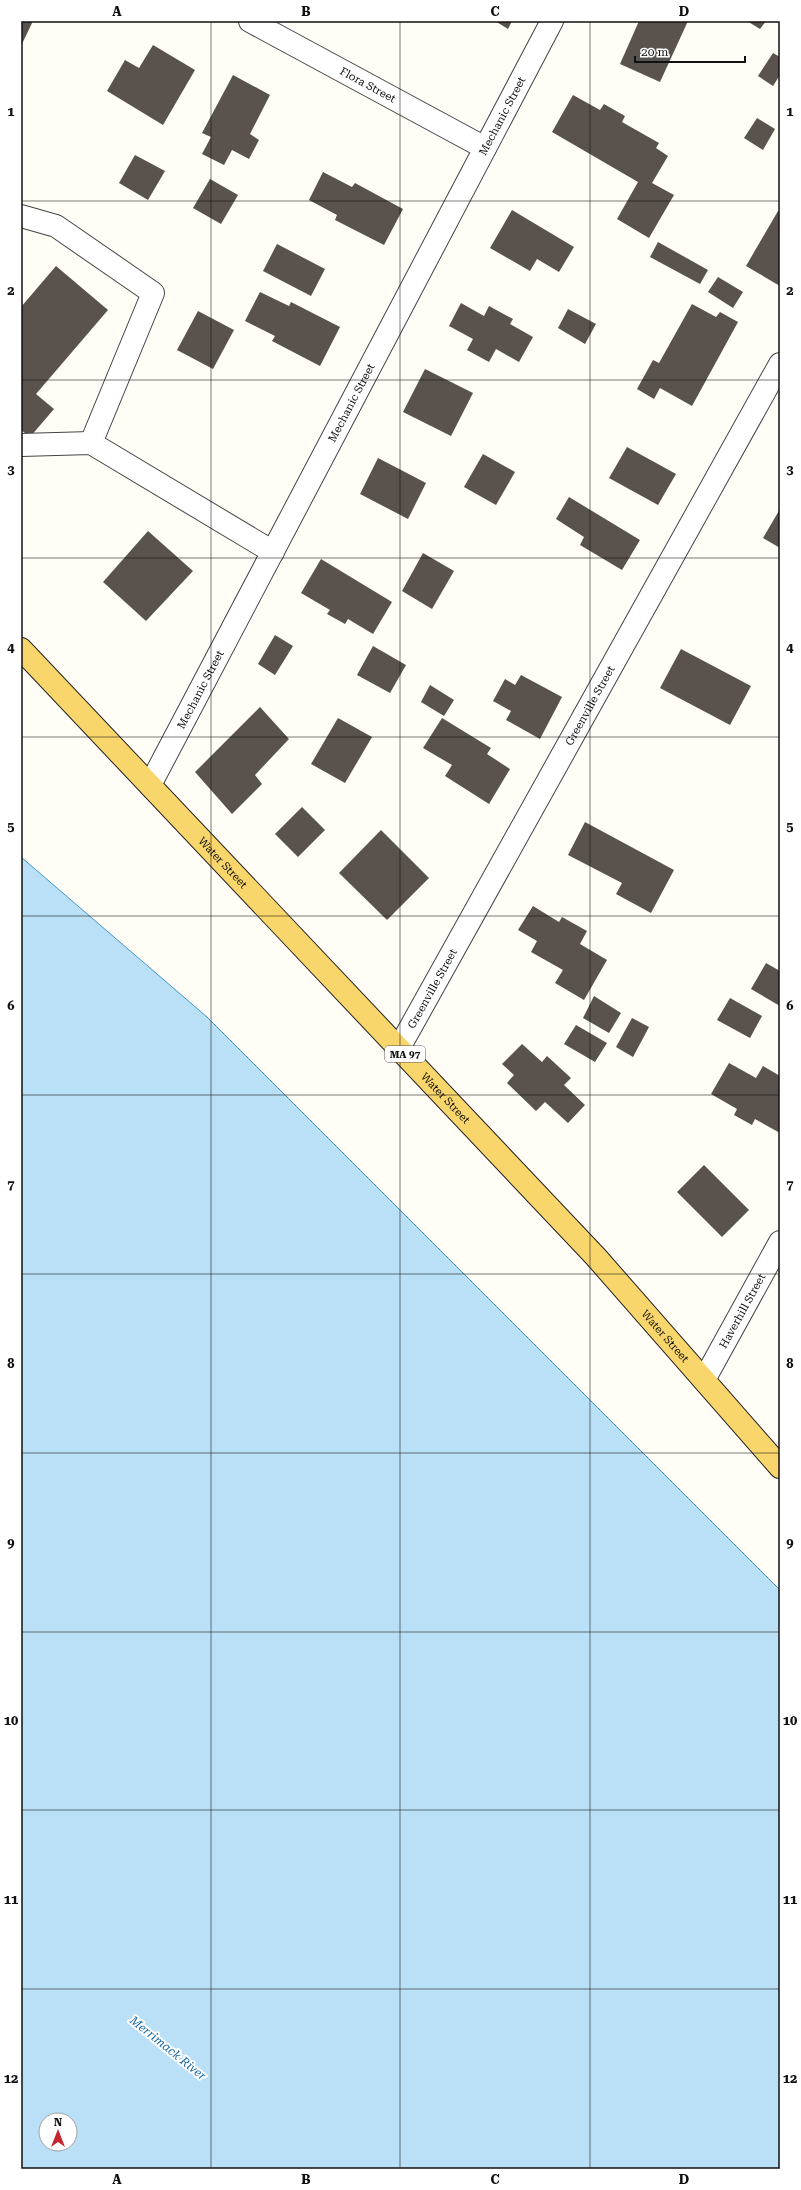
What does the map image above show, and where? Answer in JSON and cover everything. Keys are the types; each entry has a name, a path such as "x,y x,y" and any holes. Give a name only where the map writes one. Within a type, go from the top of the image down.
{"main road":[{"name":"Water Street","path":"21,650 596,1257 780,1467"}],"street":[{"name":"Flora Street","path":"250,21 485,148"},
{"name":"Mechanic Street","path":"150,785 552,21"},
{"path":"21,216 56,226 153,293 91,443"},
{"name":"Greenville Street","path":"399,1048 780,364"},
{"path":"21,445 91,443 273,552"},
{"name":"Haverhill Street","path":"704,1380 780,1242"}],"water":[{"name":"Merrimack River","path":"21,857 207,1017 780,1590 780,2169 21,2169"}],"building":[{"path":"21,21 33,21 21,46"},
{"path":"495,21 512,21 508,29"},
{"path":"639,21 688,21 660,82 620,64"},
{"path":"747,21 766,21 760,29"},
{"path":"153,45 195,70 163,125 107,91 125,60 139,68"},
{"path":"773,53 780,57 780,75 773,86 758,76"},
{"path":"233,75 270,95 250,134 259,140 249,159 232,150 224,165 202,154 211,137 202,133"},
{"path":"573,95 600,110 604,104 625,116 622,122 659,143 656,148 668,156 652,183 674,195 649,238 617,219 638,182 552,132"},
{"path":"757,118 775,129 763,150 744,138"},
{"path":"135,155 165,171 148,200 119,183"},
{"path":"323,172 352,187 355,183 403,209 384,245 335,220 337,215 309,200"},
{"path":"210,179 238,195 221,224 193,208"},
{"path":"512,210 574,247 559,272 537,259 530,271 490,248"},
{"path":"778,211 780,212 780,286 746,266"},
{"path":"658,242 708,270 700,284 650,257"},
{"path":"277,244 325,269 311,296 263,271"},
{"path":"56,266 108,310 36,394 54,409 30,437 21,430 21,307"},
{"path":"718,277 743,292 733,308 708,292"},
{"path":"260,292 289,306 291,302 340,327 320,366 272,341 275,336 245,321"},
{"path":"461,303 484,316 489,306 513,319 510,324 533,337 519,362 496,349 489,362 467,350 473,339 449,326"},
{"path":"692,304 716,317 720,312 738,322 692,406 660,388 654,399 637,389 653,360 659,363"},
{"path":"568,309 596,324 585,344 558,328"},
{"path":"198,311 234,330 213,369 177,350"},
{"path":"425,369 473,393 451,436 403,412"},
{"path":"627,447 676,474 658,505 609,478"},
{"path":"483,454 515,472 496,505 464,487"},
{"path":"378,458 426,483 408,519 360,494"},
{"path":"569,497 640,540 622,570 580,545 584,537 556,519"},
{"path":"780,509 780,548 763,538"},
{"path":"148,531 193,571 146,621 103,582"},
{"path":"423,553 454,571 432,609 402,591"},
{"path":"321,559 392,602 373,634 348,619 345,624 327,614 330,610 301,593"},
{"path":"275,635 293,646 275,675 258,664"},
{"path":"373,646 406,665 390,693 357,675"},
{"path":"681,649 751,686 730,725 660,688"},
{"path":"521,675 562,697 540,739 506,720 511,711 493,701 505,679 515,685"},
{"path":"430,685 454,700 444,716 421,702"},
{"path":"260,707 289,739 255,775 262,784 232,814 195,772"},
{"path":"338,718 372,737 345,783 311,764"},
{"path":"442,718 491,748 487,754 510,769 489,804 445,776 452,765 423,748"},
{"path":"302,807 325,830 298,857 275,834"},
{"path":"585,822 674,870 651,913 616,894 622,883 568,855"},
{"path":"381,830 429,878 387,920 339,873"},
{"path":"533,906 559,922 562,917 587,931 580,944 607,960 584,1000 555,983 563,970 531,952 537,941 518,930"},
{"path":"766,963 780,971 780,1006 751,989"},
{"path":"594,996 621,1013 609,1033 583,1018"},
{"path":"730,998 762,1016 750,1038 717,1020"},
{"path":"632,1018 649,1027 633,1057 616,1047"},
{"path":"576,1025 607,1043 595,1062 564,1044"},
{"path":"522,1044 542,1062 547,1056 571,1078 564,1085 585,1105 568,1123 545,1102 536,1111 507,1083 514,1075 502,1064"},
{"path":"729,1063 756,1078 763,1066 780,1076 780,1133 755,1119 752,1125 734,1115 737,1109 711,1094"},
{"path":"704,1165 749,1210 722,1237 677,1192"}]}
